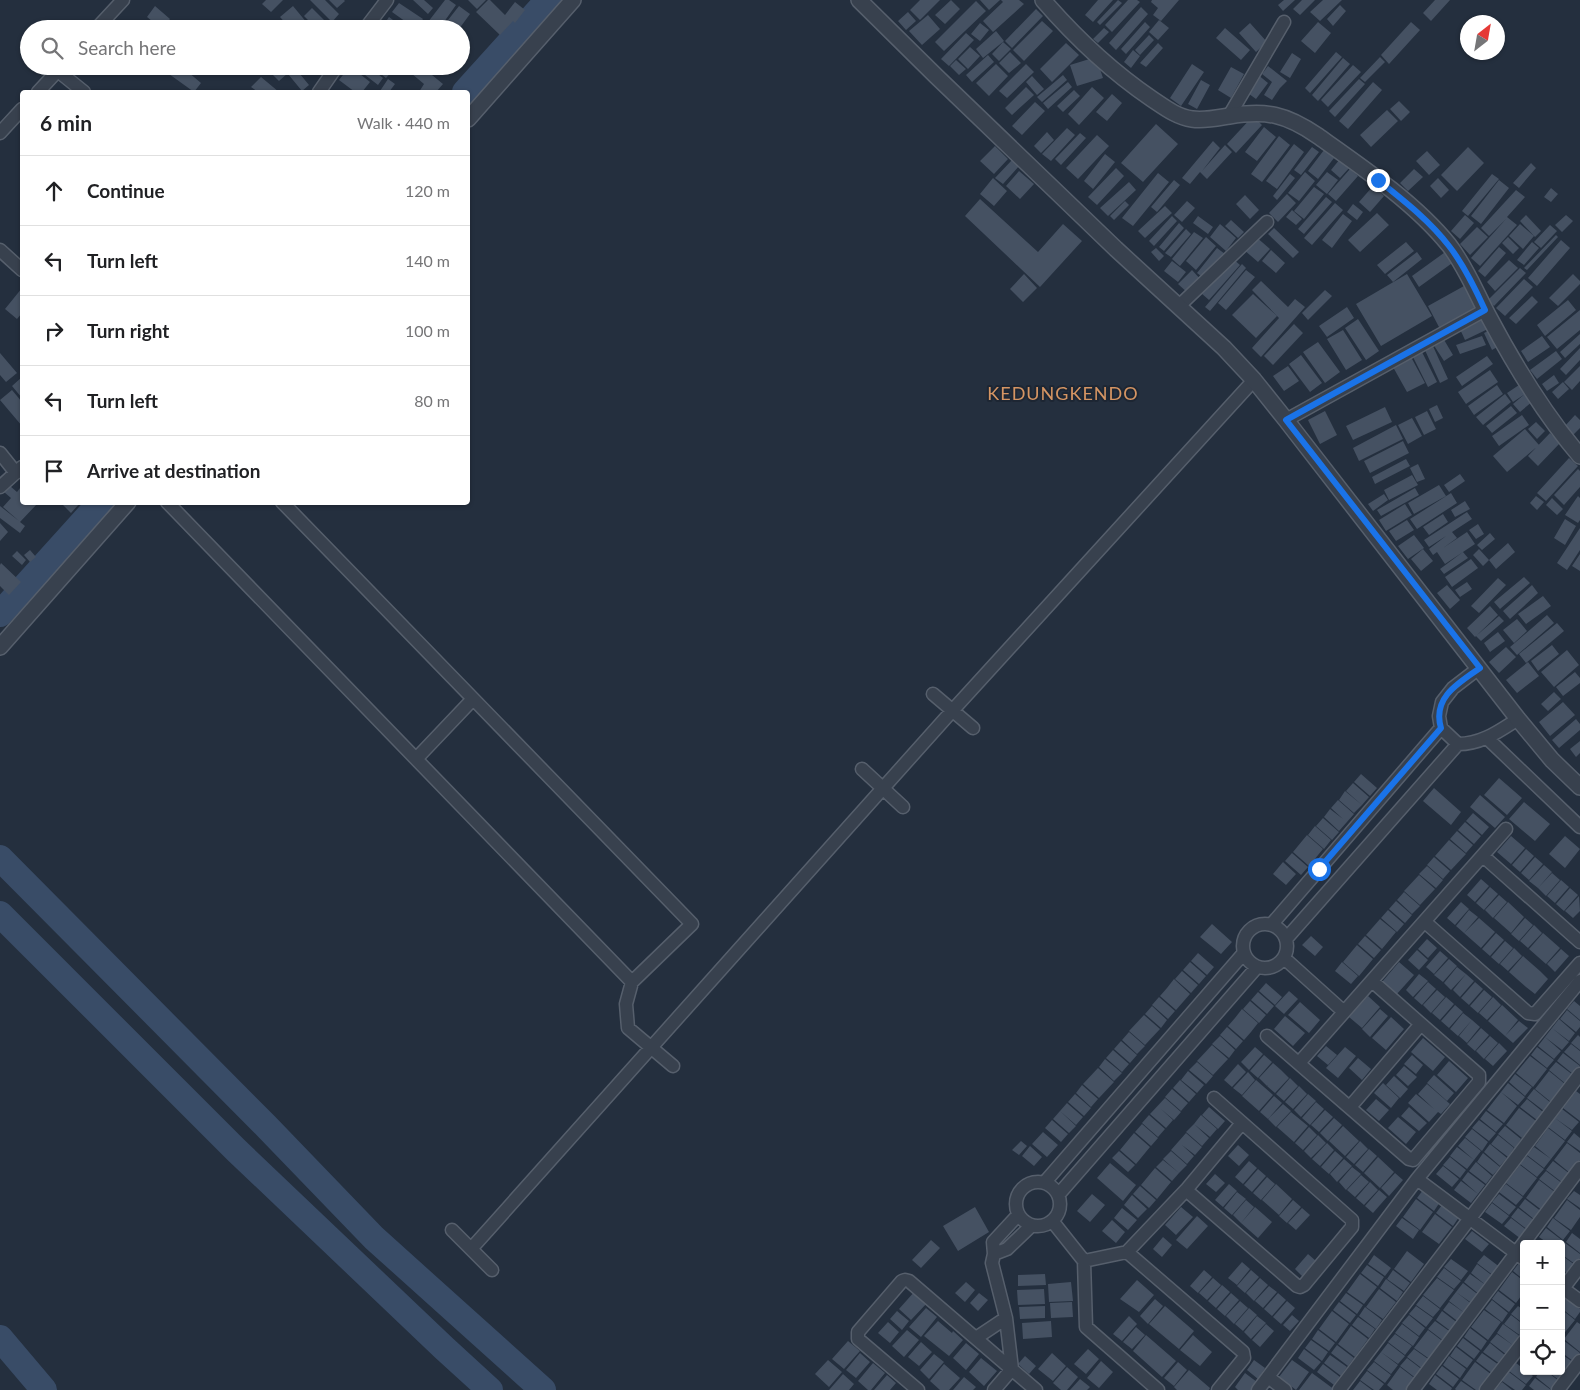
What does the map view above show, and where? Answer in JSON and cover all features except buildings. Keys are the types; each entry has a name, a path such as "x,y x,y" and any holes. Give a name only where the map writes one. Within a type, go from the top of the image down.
{"street":[{"path":"104,20 123,0"},
{"path":"372,20 387,0"},
{"path":"470,116 573,0"},
{"path":"859,0 1116,249 1218,342 1254,380 1518,719 1552,760 1580,787"},
{"path":"1043,0 1108,65 1129,83 1167,109 1194,119 1260,112 1280,116 1316,134 1406,202 1443,239 1463,266 1485,310 1529,386 1562,434 1580,456"},
{"path":"1229,116 1284,22"},
{"path":"40,90 54,75"},
{"path":"67,75 82,90"},
{"path":"320,90 331,75"},
{"path":"0,133 20,111"},
{"path":"1179,306 1267,222"},
{"path":"0,250 20,268"},
{"path":"1286,420 1485,310"},
{"path":"471,1249 952,710 1254,380"},
{"path":"0,453 19,470 0,486"},
{"path":"0,647 125,505"},
{"path":"170,505 632,982"},
{"path":"285,505 692,924 632,982 626,1004 628,1028 673,1066"},
{"path":"1480,668 1452,688 1443,699 1439,716 1441,728 1458,744 1472,744 1487,738 1518,719"},
{"path":"933,694 973,728"},
{"path":"416,759 473,699"},
{"path":"1271,925 1441,728"},
{"path":"1487,738 1580,827"},
{"path":"1286,939 1458,744"},
{"path":"1414,757 1432,772"},
{"path":"862,769 903,807"},
{"path":"1299,1064 1506,829"},
{"path":"1483,856 1580,942"},
{"path":"1425,922 1528,1013 1535,1014 1580,963"},
{"path":"1258,924 1271,925 1280,930 1286,939 1287,949 1284,958 1277,965 1267,968 1257,967 1249,962 1243,954 1242,942 1248,931 1258,924"},
{"path":"1045,1182 1243,954"},
{"path":"1284,958 1344,1012"},
{"path":"1059,1194 1257,967"},
{"path":"1258,1390 1417,1179 1580,981"},
{"path":"1267,1036 1409,1159 1413,1160 1479,1082 1480,1078 1479,1075 1372,982"},
{"path":"1350,1107 1421,1024"},
{"path":"1339,1390 1580,1074"},
{"path":"1186,1190 1300,1287 1304,1285 1352,1227 1352,1220 1214,1098"},
{"path":"1084,1261 1128,1252 1186,1190 1242,1123"},
{"path":"1531,1240 1580,1168"},
{"path":"1413,1390 1520,1256 1417,1179"},
{"path":"1034,1182 1045,1182 1059,1194 1062,1204 1060,1214 1053,1222 1043,1227 1031,1226 1018,1215 1016,1205 1018,1194 1024,1186 1034,1182"},
{"path":"994,1390 1012,1369 1006,1318 992,1263 994,1242 1018,1215"},
{"path":"1053,1222 1084,1261 1086,1327 1158,1390"},
{"path":"994,1254 1007,1249 1031,1226"},
{"path":"452,1230 492,1270"},
{"path":"1128,1252 1243,1352 1244,1358 1218,1390"},
{"path":"1565,1285 1580,1266"},
{"path":"918,1390 858,1339 857,1336 858,1332 902,1281 905,1280 909,1281 1036,1390"},
{"path":"1565,1291 1580,1302"},
{"path":"976,1338 1006,1318"},
{"path":"1486,1390 1520,1345"},
{"path":"1558,1390 1580,1361"},
{"path":"1268,1377 1285,1390"}],"waterway":[{"path":"467,90 548,0"},
{"path":"0,614 98,505"},
{"path":"0,858 266,1126 374,1238 543,1390"},
{"path":"0,914 236,1150 490,1390"},
{"path":"0,1338 44,1390"}],"district":[{"name":"KEDUNGKENDO","path":"1063,394"}],"route":[{"path":"1319,869 1441,728 1439,716 1443,699 1452,688 1480,668 1286,420 1485,310 1463,266 1449,245 1406,202 1378,180"}]}
